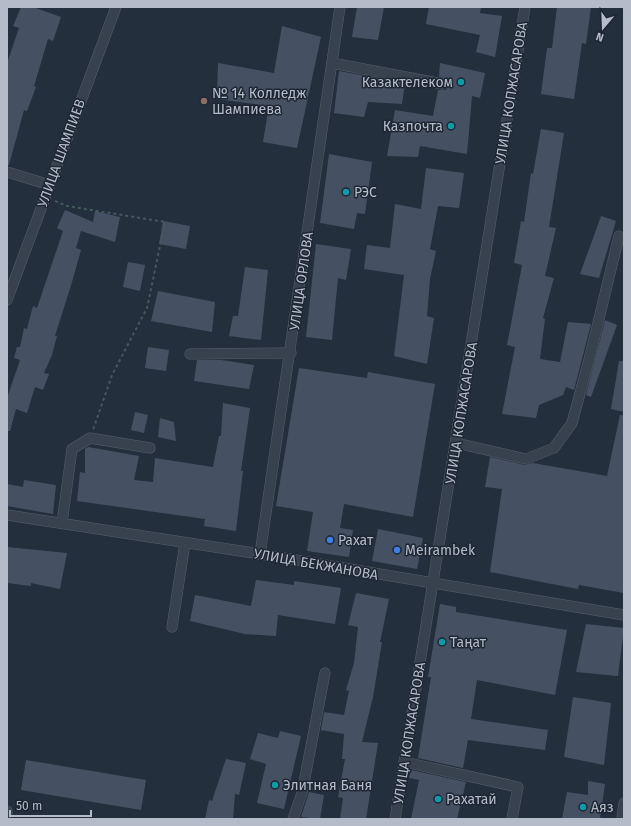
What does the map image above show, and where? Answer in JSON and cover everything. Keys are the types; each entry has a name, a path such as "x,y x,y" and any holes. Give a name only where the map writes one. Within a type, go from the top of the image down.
{"street":[{"name":"УЛИЦА ШАМПИЕВ","path":"7,300 116,7"},
{"name":"УЛИЦА ОРЛОВА","path":"260,554 291,353 340,7"},
{"name":"УЛИЦА КОПЖАСАРОВА","path":"395,819 525,7"},
{"path":"332,63 443,84"},
{"path":"7,172 50,185"},
{"path":"456,443 526,459 554,448 572,423 619,236"},
{"path":"190,354 291,353"},
{"path":"62,524 72,449 90,438 150,448"},
{"name":"УЛИЦА БЕКЖАНОВА","path":"7,515 260,554 624,615"},
{"path":"172,627 185,543"},
{"path":"293,819 302,793 325,673"},
{"path":"404,762 518,787 512,819"},
{"path":"622,819 624,803"}],"path":[{"path":"45,197 67,206 165,222 147,308 112,375 90,438"}],"building":[{"path":"21,7 33,7 61,17 53,41 48,39 34,86 36,87 27,111 24,110 9,165 7,165 7,63 19,28 13,26"},
{"path":"357,7 384,7 378,40 352,37"},
{"path":"429,7 481,7 480,13 502,16 495,57 476,52 480,35 426,24"},
{"path":"557,7 591,7 586,44 582,43 574,99 541,94 547,48 552,48"},
{"path":"282,26 321,37 297,148 263,142 269,106 217,99 218,63 274,73"},
{"path":"440,63 485,73 480,98 472,96 467,154 420,146 418,157 387,156 395,110 433,116 438,90 446,90 449,85 447,79 439,77"},
{"path":"339,71 405,83 402,104 368,102 364,117 334,113"},
{"path":"541,129 564,133 549,227 556,228 545,276 554,278 543,318 545,319 540,359 560,362 568,322 591,324 574,390 566,387 563,395 539,405 536,418 502,414 515,347 507,345 522,265 514,263 521,221 524,222 531,173 533,174"},
{"name":"РЭС","path":"329,154 372,162 365,214 357,213 354,229 320,223"},
{"path":"426,168 464,173 459,208 438,206 430,249 436,251 430,279 427,316 434,318 427,364 394,356 404,275 364,269 367,245 390,248 395,204 421,209"},
{"path":"65,210 93,222 95,211 120,217 115,242 81,231 76,248 81,250 55,336 57,336 52,355 44,373 49,374 43,390 35,387 27,413 16,409 10,431 7,431 7,398 20,360 14,358 17,347 20,347 24,328 27,329 33,306 37,308 63,231 57,228"},
{"path":"601,216 616,221 599,278 580,274"},
{"path":"163,221 190,226 186,249 159,244"},
{"path":"316,244 351,249 346,280 338,278 332,340 306,337"},
{"path":"128,262 145,265 140,291 123,287"},
{"path":"245,267 268,270 261,340 229,336 233,316 238,316"},
{"path":"158,291 215,302 212,332 151,321"},
{"path":"605,320 617,325 591,397 586,395"},
{"path":"148,347 169,350 166,371 145,368"},
{"path":"197,360 221,360 254,365 249,389 194,381"},
{"path":"619,361 624,361 624,412 611,409"},
{"path":"299,368 367,378 368,372 435,384 413,517 344,504 340,528 353,530 349,557 307,551 313,512 276,506"},
{"path":"223,403 250,408 241,471 243,471 236,531 204,526 205,519 77,501 80,472 85,473 85,449 88,447 139,456 134,480 153,482 155,458 213,467 219,436 221,436"},
{"path":"135,412 148,415 144,433 131,430"},
{"path":"620,415 624,415 624,593 579,585 578,589 490,572 502,489 485,487 490,457 525,465 533,463 607,476"},
{"path":"160,418 174,422 176,441 158,437"},
{"path":"24,480 56,485 53,514 7,506 7,484 23,487"},
{"name":"Meirambek","path":"378,529 423,538 417,569 372,561"},
{"path":"7,547 67,553 60,589 31,583 31,586 7,583"},
{"path":"256,580 294,585 294,581 341,588 335,624 278,615 276,636 245,634 190,621 195,595 251,606"},
{"path":"356,593 389,599 380,642 382,642 373,697 362,742 378,743 366,819 340,819 343,798 338,797 345,759 342,759 344,734 321,730 324,712 344,715 349,691 346,690 354,663 358,627 348,625"},
{"path":"440,604 456,607 456,612 567,630 555,695 477,680 471,719 548,730 545,750 468,740 463,768 418,758 431,677 428,677"},
{"path":"586,624 624,628 618,676 576,672"},
{"path":"573,697 611,703 604,765 564,757"},
{"name":"Элитная Баня","path":"280,731 301,736 284,809 257,803 266,764 250,759 258,733 278,738"},
{"path":"226,759 246,763 239,795 235,794 233,819 205,819 209,800 212,801"},
{"path":"26,760 146,780 141,810 21,790"},
{"name":"Рахатай","path":"411,770 466,782 457,819 411,819 419,780 409,778"},
{"name":"Аяз","path":"588,781 605,784 600,819 562,819 567,792 588,795"},
{"path":"309,792 324,795 320,819 301,817"}],"place":[{"name":"Казактелеком","path":"461,82"},
{"name":"№ 14 Колледж Шампиева","path":"204,101"},
{"name":"Казпочта","path":"451,126"},
{"name":"РЭС","path":"346,192"},
{"name":"Рахат","path":"330,540"},
{"name":"Meirambek","path":"397,550"},
{"name":"Таңат","path":"442,642"},
{"name":"Элитная Баня","path":"275,785"},
{"name":"Рахатай","path":"438,799"},
{"name":"Аяз","path":"583,807"}]}
